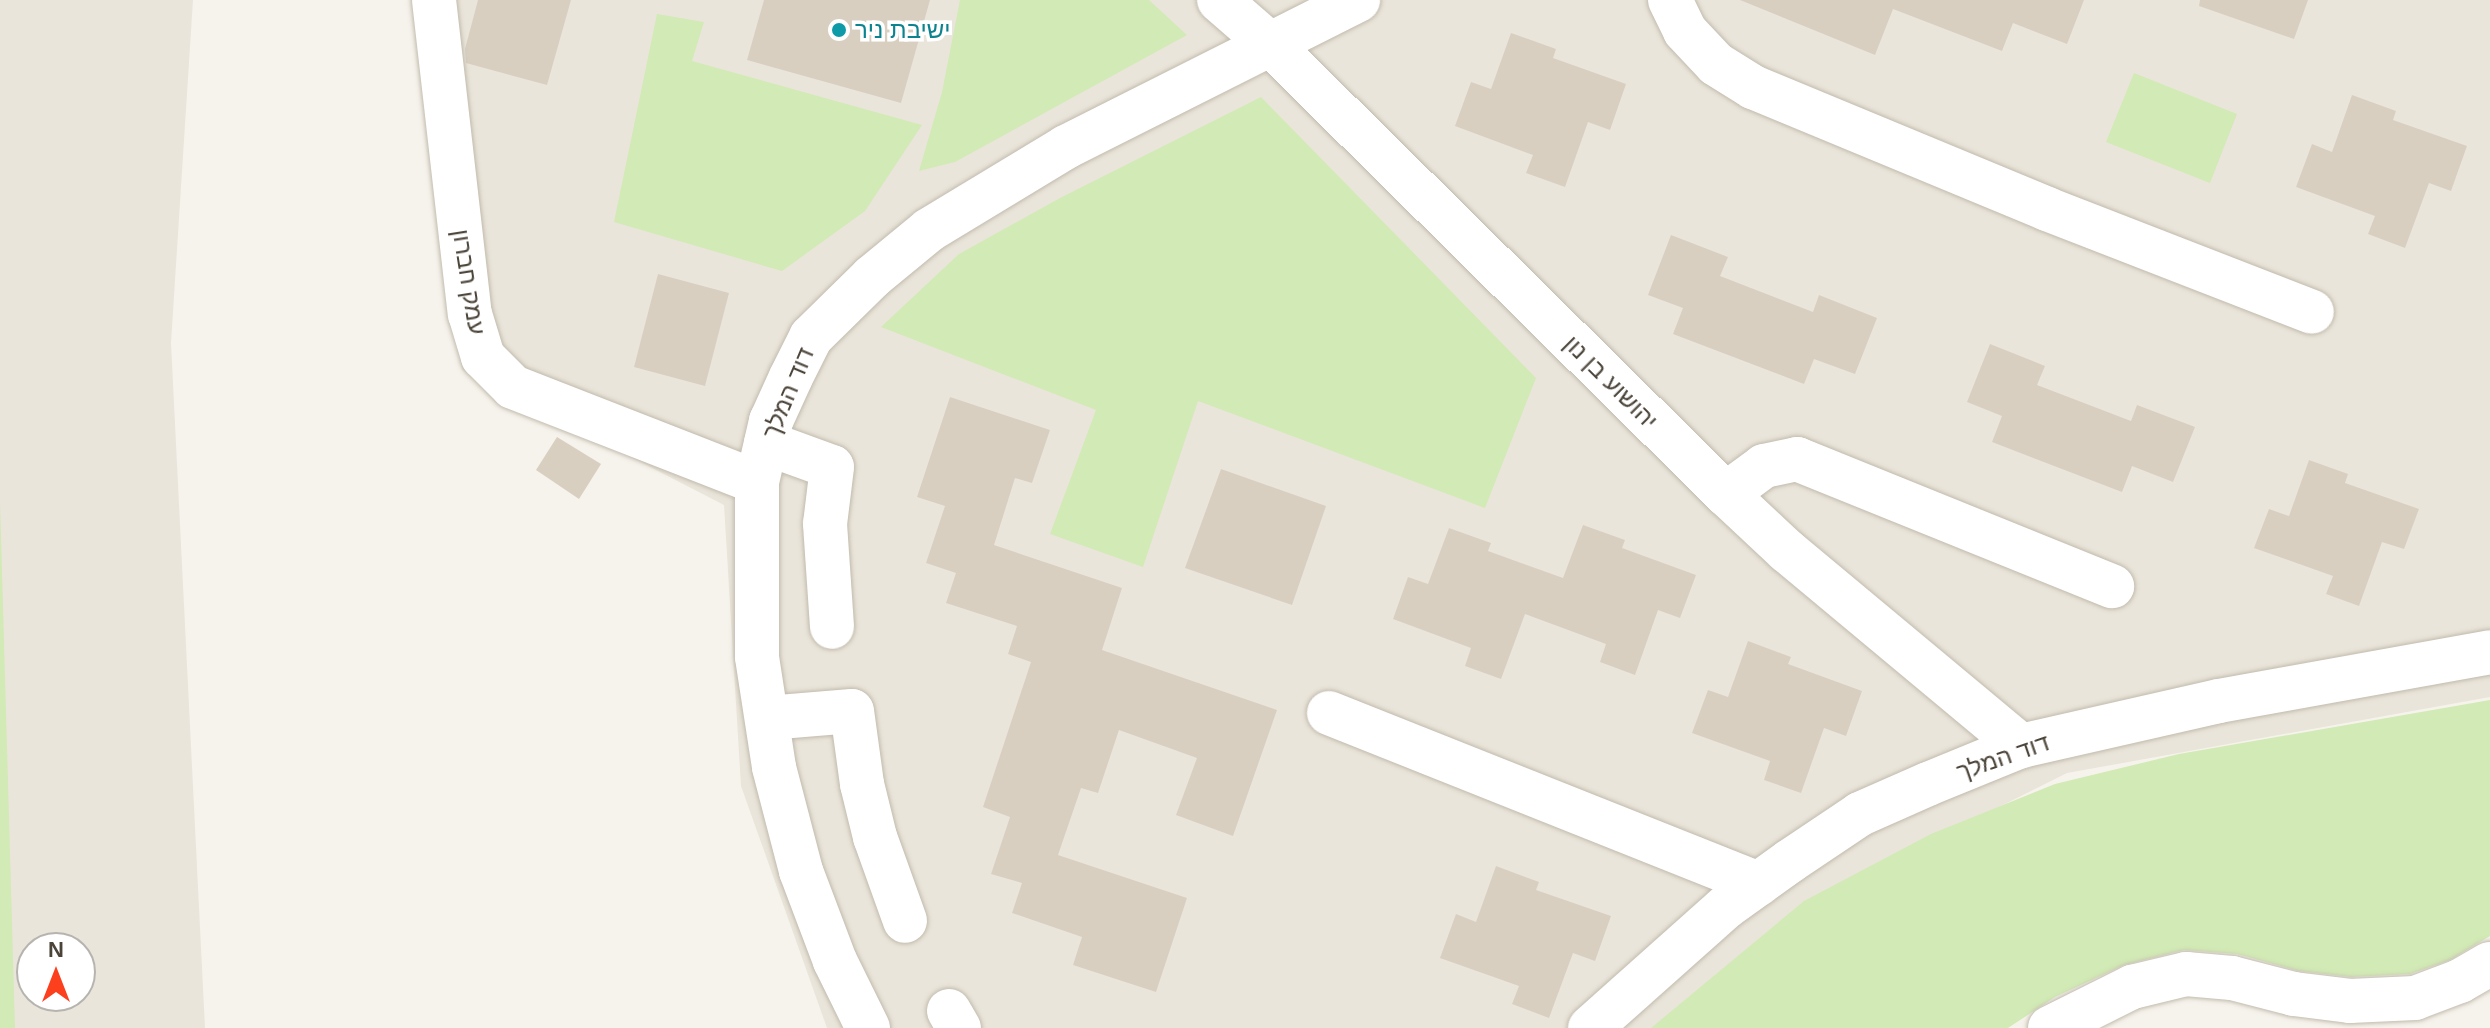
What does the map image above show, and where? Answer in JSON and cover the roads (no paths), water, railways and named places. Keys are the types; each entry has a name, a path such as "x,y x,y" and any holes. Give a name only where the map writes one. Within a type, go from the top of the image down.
{"street":[{"name":"עמק חברון","path":"434,0 470,314 483,357 513,387 762,462 832,467 825,524 832,627"},
{"name":"יהושוע בן נון","path":"1219,0 1272,46 1787,551 2021,746"},
{"name":"דוד המלך","path":"868,1028 835,961 801,871 774,767 757,657 762,462 771,421 811,337 872,277 929,230 1066,147 1272,46 1358,0"},
{"path":"1670,0 1685,31 1716,64 1753,87 2047,209 2312,312"},
{"path":"1726,494 1764,466 1797,459 2112,586"},
{"name":"דוד המלך","path":"1590,1028 1726,907 1860,814 2021,746 2219,701 2490,652"},
{"path":"767,718 852,711 862,784 875,837 905,921"},
{"path":"1329,713 1758,884"},
{"path":"2050,1028 2132,987 2186,974 2232,978 2294,994 2350,1001 2415,998 2460,981 2490,964"}],"place":[{"name":"ישיבת ניר","path":"839,30"}]}
